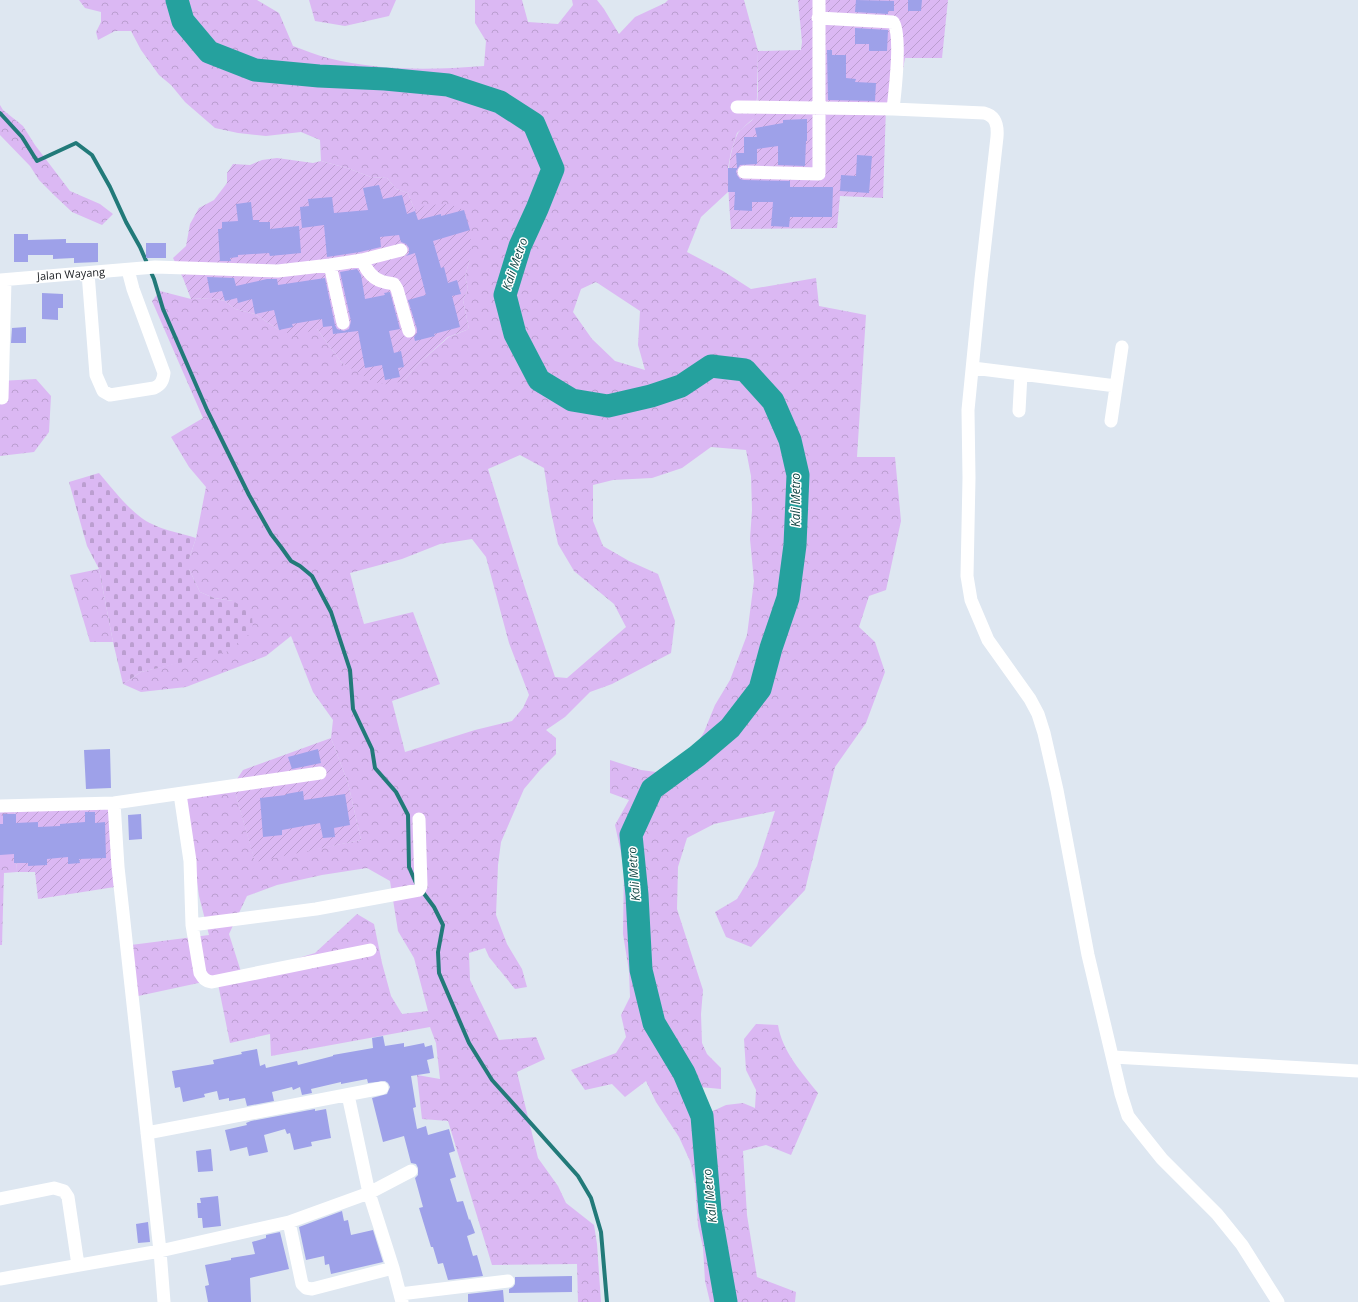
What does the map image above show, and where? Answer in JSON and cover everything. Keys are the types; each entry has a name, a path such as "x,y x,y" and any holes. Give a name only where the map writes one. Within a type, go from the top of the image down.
{"street":[{"path":"744,172 819,174 819,0"},
{"path":"818,18 893,22 896,30 897,51 893,109"},
{"path":"737,107 893,109 984,113 993,117 997,125 997,137 982,264 968,410 969,478 967,576 971,600 988,640 1030,699 1038,714 1044,733 1057,790 1088,955 1121,1094 1128,1116 1162,1159 1217,1214 1242,1245 1278,1302"},
{"name":"Jalan Wayang","path":"2,280 155,267 278,271 362,260 401,250"},
{"path":"362,260 367,271 375,278 394,284 397,289 409,330"},
{"path":"330,265 343,323"},
{"path":"88,273 96,375 103,391 110,395 154,388 160,385 164,373 128,270"},
{"path":"2,280 2,398"},
{"path":"1111,420 1122,348"},
{"path":"973,368 1116,386"},
{"path":"1019,411 1022,374"},
{"path":"0,806 114,802 180,794 320,773"},
{"path":"180,794 190,861 192,925 200,973 206,981 212,982 370,950"},
{"path":"114,802 119,874 160,1251 164,1302"},
{"path":"192,925 316,909 419,890 421,886 419,819"},
{"path":"1113,1057 1358,1071"},
{"path":"147,1133 382,1088"},
{"path":"348,1095 369,1193 401,1298 508,1281"},
{"path":"0,1279 160,1251 289,1222 369,1193 411,1171"},
{"path":"0,1199 54,1188 64,1191 68,1197 78,1265"},
{"path":"289,1222 302,1284 306,1288 312,1289 393,1268"}],"green space":[{"path":"79,0 257,0 279,13 293,46 324,57 347,62 386,67 425,69 484,66 486,41 475,23 475,0 522,0 528,22 558,24 573,5 572,0 597,0 619,34 635,17 665,3 668,0 744,0 758,51 755,117 737,133 728,168 728,192 701,217 687,252 723,271 751,289 816,278 819,306 866,315 857,457 895,457 901,521 886,590 869,596 859,627 875,642 885,672 866,723 835,767 805,890 751,947 726,937 715,912 737,899 757,866 775,811 714,824 687,838 678,867 677,909 703,990 701,1014 702,1043 707,1054 721,1068 721,1089 689,1086 702,1116 726,1105 743,1103 755,1108 756,1090 746,1070 744,1039 756,1024 778,1025 780,1035 788,1053 799,1070 818,1093 791,1155 766,1145 743,1151 747,1215 757,1277 796,1292 795,1302 710,1302 705,1281 703,1247 698,1226 695,1183 690,1161 679,1137 656,1102 646,1081 625,1097 612,1084 585,1090 571,1070 616,1053 626,1037 621,1015 630,997 629,971 623,934 624,867 615,825 629,800 610,793 610,760 641,770 664,773 686,762 704,732 715,705 730,680 747,635 754,581 750,539 752,510 751,476 746,450 711,447 682,468 652,478 613,480 593,485 593,521 603,546 629,561 658,574 675,621 671,653 612,684 590,692 565,717 546,730 556,738 556,754 524,789 501,842 498,865 496,915 507,944 522,969 527,987 515,989 489,957 485,948 469,953 470,980 499,1040 536,1037 545,1059 517,1072 538,1158 558,1186 566,1203 594,1225 597,1244 601,1302 578,1302 577,1264 492,1265 448,1121 422,1119 417,1075 440,1079 436,1043 430,1027 271,1056 270,1034 230,1043 217,979 129,998 123,946 209,935 199,896 184,789 233,785 255,861 361,840 348,783 331,738 333,720 313,692 291,636 266,656 186,687 141,692 123,684 141,672 193,659 233,601 214,598 200,592 189,569 189,559 196,538 206,487 189,467 171,437 203,418 152,301 160,291 191,299 211,298 225,301 235,309 255,314 279,330 317,329 341,362 357,371 404,380 419,363 449,337 469,329 463,300 468,289 465,276 470,259 470,230 415,211 408,193 396,189 387,178 371,177 347,168 321,161 320,140 301,132 266,136 238,133 215,128 185,102 171,85 159,75 141,50 131,31 115,31 98,40 96,32 101,22 101,12 85,8","holes":["596,282 640,311 638,345 645,370 615,361 592,339 573,312 581,289","520,455 544,468 558,544 574,571 614,604 626,627 567,678 555,677 525,588 488,469","472,539 486,557 509,643 529,695 523,708 512,721 475,730 405,752 392,701 440,684 413,612 364,624 350,573 402,559 440,544","367,868 390,881 398,931 414,958 428,1011 402,1014 391,996 374,924 357,914 315,953 242,975 229,934 247,896 277,885 322,875"]},
{"path":"309,0 396,0 389,16 345,26 315,21"},
{"path":"798,0 948,0 942,58 905,58 901,80 886,107 883,198 840,196 837,228 731,229 728,182 730,158 737,135 754,118 755,115 758,91 758,51 801,50 802,42"},
{"path":"0,105 3,110 23,126 35,145 70,191 100,204 113,214 102,225 72,212 39,180 30,166 0,135"},
{"path":"277,158 313,163 321,161 347,168 371,177 387,178 396,189 408,193 415,211 426,205 450,204 464,210 470,230 471,245 470,259 465,276 468,289 463,300 469,329 448,337 419,363 404,380 390,385 373,382 341,362 317,329 295,336 279,330 255,314 235,309 225,301 211,298 191,299 173,258 186,246 190,224 199,208 214,200 227,183 227,173 233,164 250,165 262,160"},
{"path":"36,379 51,396 49,432 34,452 0,456 0,381"},
{"path":"99,473 123,501 145,520 163,528 196,538 189,559 189,569 200,592 214,598 233,601 245,608 252,616 253,631 226,652 141,672 123,684 113,642 99,569 87,546 69,482"},
{"path":"99,569 113,642 90,642 70,575"},
{"path":"331,738 348,783 361,840 255,862 233,785 243,770"},
{"path":"111,797 121,886 38,899 35,872 17,872 14,801"},
{"path":"14,801 17,872 4,873 2,945 0,945 0,802"}],"building":[{"path":"856,0 894,1 894,11 888,11 888,14 855,12"},
{"path":"908,0 922,0 921,11 908,11"},
{"path":"855,28 888,30 887,51 869,51 869,44 855,44"},
{"path":"827,50 832,50 832,55 846,55 846,78 856,79 855,82 876,83 875,101 828,100"},
{"path":"807,119 805,166 778,165 778,146 757,149 757,164 740,165 736,171 737,175 740,179 744,180 790,181 790,187 833,187 832,217 790,217 789,227 771,226 773,202 752,202 752,211 734,210 735,192 728,192 728,168 737,168 736,153 744,153 744,137 757,137 755,128 783,123 783,120"},
{"path":"857,155 872,156 869,193 840,191 841,175 856,176"},
{"path":"379,185 383,199 402,195 407,214 415,211 418,220 464,210 470,230 433,241 441,268 444,267 448,283 457,280 461,294 452,296 460,327 415,341 414,337 417,333 417,329 408,300 426,295 415,253 406,256 409,253 409,248 406,244 401,242 399,235 380,237 381,247 327,257 324,225 302,228 300,207 309,206 308,199 332,197 334,213 368,210 363,188"},
{"path":"251,202 253,220 259,220 259,222 270,222 270,229 299,226 301,253 270,256 269,253 238,255 238,257 230,258 231,261 220,261 218,229 222,229 222,222 238,221 236,204"},
{"path":"14,234 28,234 28,240 66,239 66,243 98,243 98,262 74,263 74,258 53,259 53,255 28,255 28,262 14,262"},
{"path":"146,243 166,243 166,258 146,258"},
{"path":"357,269 361,275 365,299 385,295 384,293 390,292 400,329 389,331 394,353 401,351 404,367 398,368 400,377 385,380 382,365 365,368 358,331 333,334 332,326 323,327 322,319 292,324 293,327 279,330 274,310 255,314 252,299 238,303 237,298 225,301 222,291 210,293 207,277 234,278 236,286 267,279 277,279 278,285 325,278 335,325 337,329 344,331 349,329 351,321 340,272"},
{"path":"42,293 63,294 63,308 58,308 58,320 42,319"},
{"path":"26,327 26,343 11,343 12,328"},
{"path":"110,749 111,788 86,789 84,750"},
{"path":"318,749 321,763 292,769 288,757"},
{"path":"303,791 304,800 345,794 350,825 334,828 335,837 323,838 320,823 282,830 282,835 263,837 260,798 286,795"},
{"path":"85,812 95,812 95,823 105,822 106,858 79,859 80,863 68,864 68,857 47,859 47,865 28,866 28,863 14,863 14,854 0,855 0,824 3,824 3,814 16,814 16,823 38,822 38,827 60,826 60,824 85,822"},
{"path":"141,814 142,839 129,840 128,815"},
{"path":"383,1036 385,1046 404,1043 404,1047 424,1043 425,1047 432,1045 434,1058 427,1060 430,1073 411,1076 416,1107 413,1108 417,1129 426,1126 428,1135 449,1129 455,1151 449,1153 456,1177 450,1179 457,1202 463,1201 475,1233 467,1236 473,1256 477,1255 483,1276 448,1280 443,1263 438,1264 419,1208 423,1207 415,1178 418,1175 418,1168 416,1164 411,1163 404,1136 383,1142 372,1098 387,1094 390,1087 385,1081 368,1083 367,1079 341,1084 341,1082 311,1089 312,1093 302,1095 300,1087 293,1090 292,1087 272,1092 274,1101 247,1106 245,1098 229,1101 229,1098 219,1100 217,1091 204,1094 205,1097 183,1102 180,1087 175,1088 172,1071 214,1064 213,1060 242,1054 241,1052 257,1049 260,1066 265,1064 266,1068 297,1061 298,1065 333,1055 373,1048 372,1038"},
{"path":"315,1109 315,1111 326,1109 331,1138 311,1142 312,1146 294,1150 290,1133 287,1134 285,1129 264,1135 268,1152 249,1156 247,1147 230,1151 225,1130 247,1125 246,1123 251,1121"},
{"path":"211,1149 213,1171 198,1172 196,1151"},
{"path":"218,1196 221,1226 203,1228 202,1218 198,1218 197,1203 201,1203 200,1198"},
{"path":"342,1211 344,1221 348,1220 351,1235 373,1230 383,1262 331,1274 329,1264 325,1265 324,1256 306,1260 299,1227"},
{"path":"148,1222 150,1242 138,1243 136,1224"},
{"path":"280,1232 289,1269 250,1278 251,1302 208,1302 205,1286 209,1285 205,1265 231,1260 231,1258 255,1254 252,1242 266,1238 266,1235"},
{"path":"572,1276 572,1292 509,1293 509,1289 515,1284 515,1277"},
{"path":"503,1290 504,1302 468,1302 468,1294"}],"waterway":[{"name":"Kali Metro","path":"177,0 183,21 209,52 255,70 448,85 500,102 534,124 553,169 520,246 505,295 515,334 539,380 572,400 608,406 651,396 681,386 711,366 745,370 773,401 790,440 798,475 795,545 788,598 771,648 760,689 730,728 697,756 652,789 631,835 637,895 641,970 654,1023 684,1073 702,1116 710,1211 726,1302"},
{"path":"0,113 22,137 37,161 76,143 92,155 110,187 154,279 163,309 207,410 249,495 271,534 291,561 312,576 331,612 350,670 353,709 372,749 375,768 396,792 408,815 409,867 416,883"},
{"path":"422,891 434,907 443,925 438,952 439,973 469,1043 492,1080 578,1176 591,1198 601,1232 607,1302"}]}
